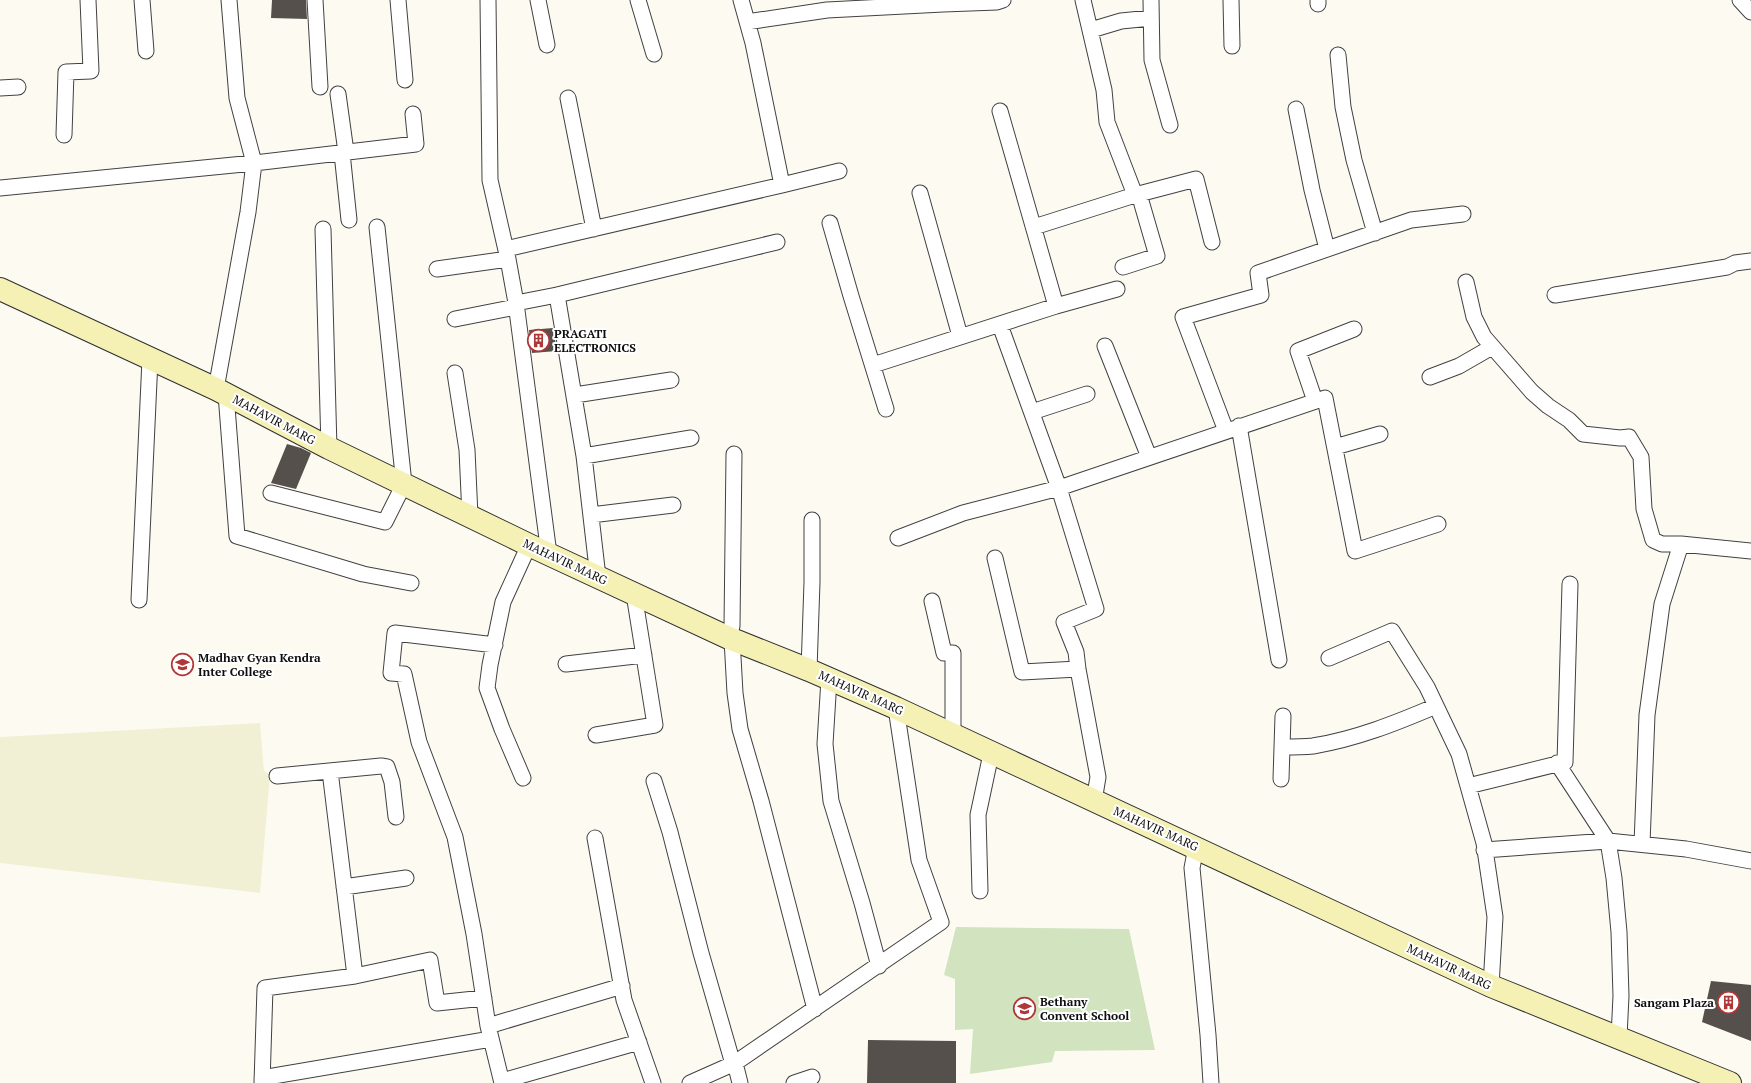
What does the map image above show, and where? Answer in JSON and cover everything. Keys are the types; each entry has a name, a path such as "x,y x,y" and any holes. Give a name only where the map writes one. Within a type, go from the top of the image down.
{"street":[{"path":"64,135 66,72 91,72 88,0"},
{"path":"142,0 146,51"},
{"path":"229,0 236,98 254,163 221,392 237,536 363,574 411,583"},
{"path":"315,0 320,87"},
{"path":"398,0 405,80"},
{"path":"488,0 490,180 507,254 516,305 549,554"},
{"path":"538,0 547,45"},
{"path":"638,0 654,54"},
{"path":"741,0 753,43 782,185"},
{"path":"747,22 827,10 943,2 997,2 1003,0"},
{"path":"1082,0 1091,30 1104,90 1107,122 1137,194 1157,256 1123,267"},
{"path":"1151,0 1152,60 1170,125"},
{"path":"1232,0 1232,46"},
{"path":"1740,0 1751,12"},
{"path":"1091,30 1121,21 1151,18"},
{"path":"1338,56 1343,107 1354,160 1375,233"},
{"path":"0,88 18,87"},
{"path":"338,94 344,152 348,220"},
{"path":"568,98 594,229"},
{"path":"1296,109 1312,190 1327,249"},
{"path":"1000,111 1056,306"},
{"path":"0,188 254,163 416,144 413,114"},
{"path":"437,269 507,254 594,229 839,171"},
{"path":"1034,227 1137,194 1196,179 1212,242"},
{"path":"920,193 960,336"},
{"path":"1279,660 1232,429 1183,317 1261,295 1258,273 1411,220 1463,214"},
{"path":"830,223 886,409"},
{"path":"270,493 385,522 404,484 377,227"},
{"path":"323,230 329,448"},
{"path":"455,319 777,242"},
{"path":"1555,295 1727,267 1735,263 1751,261"},
{"path":"1466,282 1474,317 1484,337 1532,392 1548,406 1570,420 1583,434 1620,438 1629,437 1641,457 1644,509 1653,540 1662,544 1680,544 1751,551"},
{"name":"MAHAVIR MARG","path":"0,289 221,392 329,448 528,545 731,639 809,670 896,708 991,754 1491,986 1730,1083"},
{"path":"873,365 1056,306 1117,289"},
{"path":"557,294 584,456 598,577"},
{"path":"1000,325 1059,488 1096,609 1064,622 1076,652 1098,777 1094,801"},
{"path":"1316,401 1298,351 1354,329"},
{"path":"1105,346 1148,457"},
{"path":"1430,377 1459,366 1492,347"},
{"path":"139,600 150,359"},
{"path":"455,373 468,450 470,516"},
{"path":"575,395 671,380"},
{"path":"1032,412 1087,394"},
{"path":"898,538 963,513 1059,488 1325,398 1355,551 1438,524"},
{"path":"1335,447 1380,434"},
{"path":"584,456 690,438"},
{"path":"734,454 731,639 735,693 740,729 761,801 816,1009"},
{"path":"591,515 673,505"},
{"path":"809,670 812,582 812,520"},
{"path":"1642,844 1647,715 1662,604 1680,544"},
{"path":"523,778 502,729 487,688 503,602 528,545"},
{"path":"995,558 1022,672 1078,669"},
{"path":"1468,786 1565,762 1570,584"},
{"path":"596,735 655,725 634,594"},
{"path":"932,601 944,653 953,653 953,736"},
{"path":"1329,658 1392,631 1427,687 1459,754 1484,843 1495,917 1491,986"},
{"path":"494,645 395,633 391,673 404,674 419,742 455,837 474,934 489,1032 502,1082 639,1042"},
{"path":"566,664 644,655"},
{"path":"829,679 825,744 830,801 862,903 879,966"},
{"path":"1282,747 1312,746 1352,738 1399,722 1436,706"},
{"path":"694,1082 734,1063 816,1009 941,922 919,860 896,708"},
{"path":"1281,779 1284,716"},
{"path":"980,891 978,816 991,754"},
{"path":"1557,763 1608,841 1614,878 1619,932 1622,996 1619,1037"},
{"path":"277,776 380,766 387,767 392,782 396,817"},
{"path":"330,771 355,976"},
{"path":"654,781 670,832 701,953 740,1083"},
{"path":"595,838 624,1000 653,1083"},
{"path":"1484,850 1608,841 1686,849 1751,861"},
{"path":"1196,848 1192,868 1212,1083"},
{"path":"344,887 406,878"},
{"path":"484,998 438,1003 430,960 355,976 265,988 262,1081 489,1032 622,986"},
{"path":"794,1083 812,1077"}],"green space":[{"path":"260,723 264,771 270,775 260,893 0,863 0,737"},
{"name":"Bethany Convent School","path":"956,927 1129,929 1155,1050 1055,1051 1052,1062 970,1074 973,1029 955,1030 955,979 944,975"}],"building":[{"path":"272,0 306,0 307,19 271,18"},
{"name":"PRAGATI ELECTRONICS","path":"553,328 557,351 532,353 529,330"},
{"path":"287,444 311,453 296,489 271,483"},
{"name":"Sangam Plaza","path":"1711,981 1751,985 1751,1041 1702,1022"},
{"path":"868,1040 956,1041 956,1083 867,1083"}],"place":[{"name":"PRAGATI ELECTRONICS","path":"539,341"},
{"name":"Madhav Gyan Kendra Inter College","path":"182,665"},
{"name":"Sangam Plaza","path":"1729,1003"},
{"name":"Bethany Convent School","path":"1024,1009"}]}
